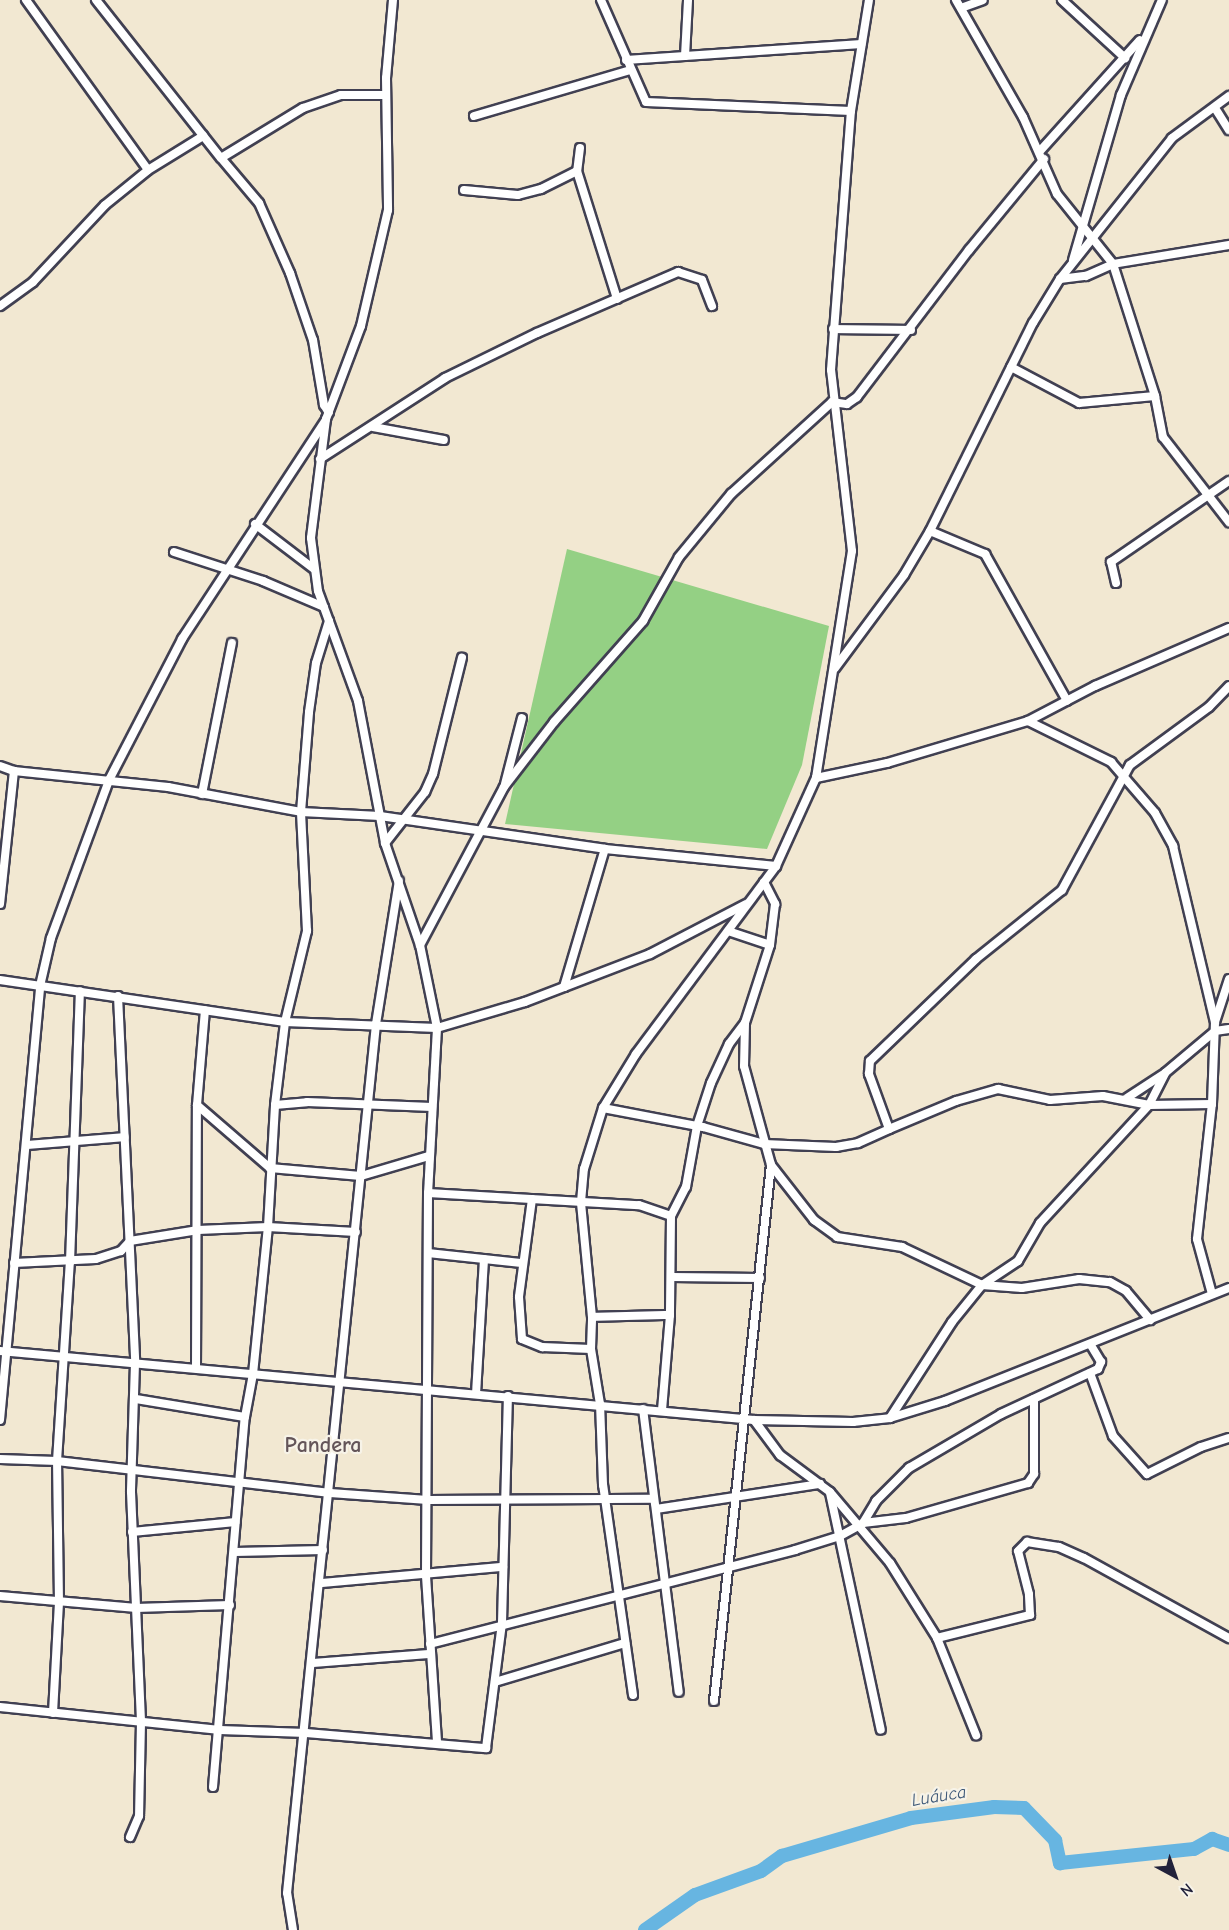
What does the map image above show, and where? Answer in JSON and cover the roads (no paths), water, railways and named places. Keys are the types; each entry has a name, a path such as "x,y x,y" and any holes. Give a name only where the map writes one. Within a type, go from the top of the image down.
{"street":[{"path":"26,0 148,170"},
{"path":"0,1420 3,1351 28,1144 40,986 75,865 109,780 182,639 327,416 313,340 290,273 260,203 203,136 96,0"},
{"path":"393,0 386,95 388,210 361,326 327,416 313,507 314,569 324,607 358,701 385,843 399,878 420,945 437,1029 428,1193 426,1576 429,1654 437,1743"},
{"path":"602,0 626,60 648,104 851,111"},
{"path":"685,56 688,0"},
{"path":"633,1695 621,1596 605,1501 600,1404 591,1349 592,1317 581,1202 588,1145 603,1108 636,1054 776,866 816,778 852,551 847,485 832,402 834,329 851,111 869,0"},
{"path":"983,0 959,4 1042,155 1058,194 1095,237 1113,264 1155,396 1163,437 1206,497 1229,522"},
{"path":"1062,0 1125,58"},
{"path":"1072,264 1121,95 1162,0"},
{"path":"420,945 504,788 554,722 643,621 679,557 731,494 832,402 852,402 911,330 1042,155 1146,35"},
{"path":"626,60 861,44"},
{"path":"474,116 630,69"},
{"path":"221,158 303,108 341,95 386,95"},
{"path":"834,670 904,575 930,531 1011,367 1060,279 1172,138 1229,96"},
{"path":"1215,108 1229,130"},
{"path":"0,306 26,288 79,229 148,170 203,136"},
{"path":"580,148 577,171 617,299"},
{"path":"464,190 518,195 542,189 577,171"},
{"path":"1060,279 1086,276 1113,264 1229,245"},
{"path":"320,459 373,427 445,378 617,299 685,273 702,280 712,306"},
{"path":"834,329 911,330"},
{"path":"1011,367 1079,403 1155,396"},
{"path":"373,427 444,440"},
{"path":"1116,583 1111,562 1229,481"},
{"path":"255,524 314,569"},
{"path":"930,531 985,554 1066,701"},
{"path":"174,552 227,568 324,607"},
{"path":"213,1787 220,1730 245,1417 253,1374 268,1227 275,1105 285,1022 307,931 301,812 316,663 329,621"},
{"path":"816,778 887,763 1028,721 1066,701 1229,628"},
{"path":"202,794 232,643"},
{"path":"385,843 425,792 433,774 462,658"},
{"path":"889,1129 869,1074 870,1061 976,959 1062,890 1125,773 1140,756 1209,707 1229,686"},
{"path":"504,788 522,718"},
{"path":"1028,721 1090,749 1125,773 1155,813 1173,846 1215,1027"},
{"path":"0,766 14,771 109,780 202,794 301,812 380,816 605,849 776,866"},
{"path":"0,904 14,771"},
{"path":"564,987 605,849"},
{"path":"293,1930 287,1893 322,1583 323,1550 375,1024 399,878"},
{"path":"662,1411 672,1277 670,1216 686,1187 698,1126 719,1063 745,1023 770,945 775,904 764,882"},
{"path":"0,980 285,1022 375,1024 437,1029 564,987 650,954 749,902"},
{"path":"728,932 770,945"},
{"path":"1212,1294 1197,1239 1212,1104 1215,1027 1229,979"},
{"path":"53,1713 59,1602 57,1461 70,1262 80,991"},
{"path":"118,996 135,1363 132,1532 141,1722 139,1816 130,1837"},
{"path":"196,1368 198,1230 196,1105 205,1010"},
{"path":"745,1023 744,1066 771,1165 827,1232 902,1247 982,1285 1022,1288 1101,1280 1126,1291 1150,1320"},
{"path":"1215,1027 1229,1029"},
{"path":"1127,1098 1165,1073 1215,1027"},
{"path":"890,1418 917,1371 982,1285 1018,1261 1040,1222 1149,1105 1165,1073"},
{"path":"603,1108 698,1126 764,1144 836,1147 889,1129 956,1101 998,1089 1050,1101 1127,1098 1149,1105 1212,1104"},
{"path":"275,1105 307,1102 368,1107 432,1107"},
{"path":"196,1105 270,1168 361,1176 429,1156"},
{"path":"28,1144 125,1137"},
{"path":"714,1701 726,1567 771,1165"},
{"path":"428,1193 639,1205 670,1216"},
{"path":"532,1199 519,1298 522,1339 542,1347 591,1349"},
{"path":"14,1263 70,1262 112,1255 130,1241 198,1230 268,1227 356,1232"},
{"path":"428,1253 522,1263"},
{"path":"476,1394 484,1259"},
{"path":"672,1277 760,1278"},
{"path":"3,1351 600,1404 754,1420 853,1422 890,1418 945,1401 1229,1288"},
{"path":"592,1317 670,1315"},
{"path":"861,1524 883,1492 909,1468 1034,1399 1100,1368 1101,1362 1090,1344"},
{"path":"1090,1373 1113,1436 1147,1474 1201,1447 1229,1438"},
{"path":"0,1707 220,1730 306,1732 488,1746 502,1623 508,1396"},
{"path":"136,1399 245,1417"},
{"path":"430,1644 502,1623 621,1596 840,1536 861,1524 906,1518 1028,1483 1034,1474 1034,1399"},
{"path":"643,1409 652,1499 656,1509 679,1692"},
{"path":"754,1420 780,1455 830,1492 861,1524 890,1563 937,1638 976,1735"},
{"path":"0,1459 57,1461 330,1493 428,1500 652,1499"},
{"path":"656,1509 820,1484"},
{"path":"830,1492 881,1730"},
{"path":"132,1532 236,1522"},
{"path":"937,1638 1030,1615 1026,1577 1018,1551 1027,1542 1059,1547 1084,1558 1229,1638"},
{"path":"235,1552 323,1550"},
{"path":"322,1583 426,1576 503,1567"},
{"path":"0,1596 136,1608 230,1605"},
{"path":"495,1682 625,1642"},
{"path":"313,1663 429,1654"}],"waterway":[{"name":"Luáuca","path":"645,1930 695,1895 761,1871 782,1856 911,1818 994,1807 1024,1808 1055,1840 1060,1863 1194,1849 1212,1839 1229,1845"}],"district":[{"name":"Pandera","path":"323,1446"}]}
